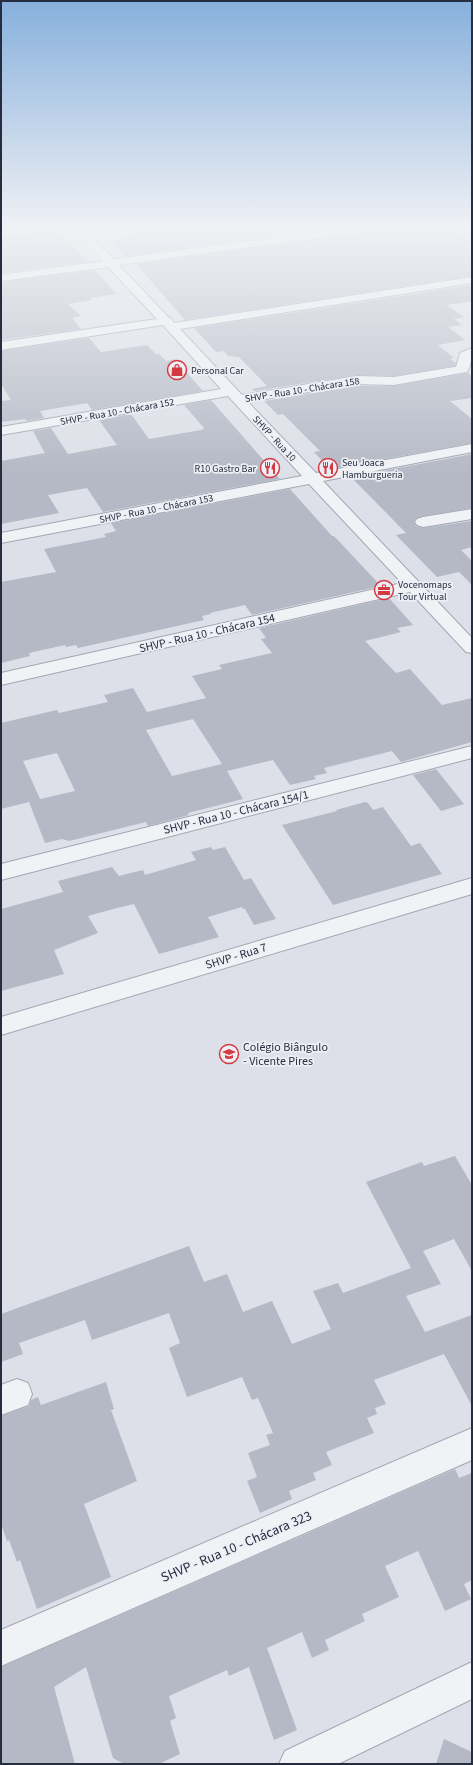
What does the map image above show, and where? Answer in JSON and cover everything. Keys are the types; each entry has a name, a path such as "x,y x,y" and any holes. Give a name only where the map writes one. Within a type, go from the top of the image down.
{"street":[{"name":"SHVP - Rua 10","path":"157,310 472,648"},
{"path":"1,346 264,310"},
{"name":"SHVP - Rua 10 - Chácara 158","path":"235,395 357,380 394,381 455,371 462,369 465,356 472,352"},
{"name":"SHVP - Rua 10 - Chácara 152","path":"1,430 235,395"},
{"name":"SHVP - Rua 10 - Chácara 153","path":"1,538 472,448"},
{"path":"423,522 472,514"},
{"name":"SHVP - Rua 10 - Chácara 154","path":"1,679 413,586"},
{"name":"SHVP - Rua 10 - Chácara 154/1","path":"1,872 472,752"},
{"name":"SHVP - Rua 7","path":"1,1026 472,886"},
{"name":"SHVP - Rua 10 - Chácara 323","path":"1,1648 472,1444"},
{"path":"298,1764 472,1680"}],"building":[{"path":"1,310 75,310 81,316 72,318 81,329 1,340"},
{"path":"177,310 248,310 185,320"},
{"path":"308,310 455,310 464,317 454,319 462,325 448,327 465,340 438,345 454,358 450,358 456,363 455,366 394,376 357,375 254,391 252,389 267,386 239,357 228,356 224,351 216,352 194,328"},
{"path":"89,338 101,352 147,345 166,361 175,359 203,391 92,410 87,403 40,411 44,418 27,421 25,419 1,422 1,401 11,400 1,384 1,351"},
{"path":"468,373 472,376 472,398 450,401 472,419 472,443 330,469 314,452 320,451 283,414 278,415 264,401 357,386 394,386"},
{"path":"211,400 280,479 103,512 87,488 48,495 59,513 1,524 1,461 45,453 33,431 51,428 68,454 117,445 99,420 131,414 149,439 201,430 204,428 184,405"},
{"path":"472,454 472,508 423,516 414,521 416,526 423,528 472,521 472,547 461,550 472,561 472,585 459,572 437,577 396,535 406,533 351,477"},
{"path":"290,489 332,536 334,536 381,586 252,615 245,605 210,613 211,614 202,616 204,620 78,648 76,645 66,647 65,645 29,653 30,656 1,663 1,582 56,572 44,549 106,537 104,534 116,531 111,523"},
{"path":"389,598 413,625 397,628 401,632 365,641 396,673 410,669 442,705 472,698 472,742 401,762 392,751 324,768 327,773 314,776 316,779 290,785 273,760 227,771 243,799 188,813 189,815 148,826 146,822 69,841 62,839 45,843 29,802 1,809 1,723 57,710 59,713 108,702 104,695 133,688 147,712 206,698 192,676 222,669 219,665 272,653 261,639 266,638 259,628","holes":["193,719 222,764 172,776 146,730","57,753 75,791 40,799 23,761"]},
{"path":"436,769 464,804 441,811 413,775"},
{"path":"365,802 368,803 373,810 383,807 411,846 420,843 442,874 333,905 282,825"},
{"path":"211,847 213,850 225,847 244,880 251,878 276,919 254,925 245,909 242,907 208,917 219,937 159,954 134,904 117,908 88,916 98,933 54,950 64,974 1,991 1,909 63,892 58,881 112,867 119,876 143,870 145,875 196,860 191,852"},
{"path":"455,1156 472,1185 472,1271 454,1239 423,1251 441,1284 406,1296 425,1332 472,1315 472,1406 444,1354 374,1380 386,1404 375,1408 377,1414 367,1418 374,1433 326,1452 332,1465 313,1473 316,1480 289,1491 292,1499 260,1513 247,1481 257,1477 248,1453 270,1445 266,1435 273,1433 258,1398 252,1400 242,1377 187,1397 169,1348 180,1343 169,1313 92,1340 85,1320 19,1343 23,1354 1,1362 1,1314 189,1246 204,1282 227,1274 243,1312 272,1301 292,1344 331,1329 313,1291 338,1283 343,1293 411,1268 366,1182 422,1162 424,1166"},
{"path":"106,1382 114,1409 111,1410 137,1481 84,1504 111,1577 37,1609 20,1560 17,1562 1,1524 1,1416 29,1406 31,1400 38,1397 41,1405"},
{"path":"455,1469 459,1478 472,1473 472,1580 464,1584 471,1599 445,1611 418,1551 385,1566 399,1597 362,1614 365,1621 325,1640 329,1650 312,1658 302,1632 267,1648 297,1730 274,1740 249,1667 229,1676 227,1670 169,1696 176,1718 170,1721 180,1754 159,1764 124,1764 113,1758 86,1667 54,1687 75,1764 1,1764 1,1667"},
{"path":"444,1739 472,1752 472,1764 436,1764"}],"place":[{"name":"Personal Car","path":"177,370"},
{"name":"R10 Gastro Bar","path":"270,468"},
{"name":"Seu Joaca Hamburgueria","path":"328,468"},
{"name":"Vocenomaps Tour Virtual","path":"384,590"},
{"name":"Colégio Biângulo - Vicente Pires","path":"229,1054"}]}
